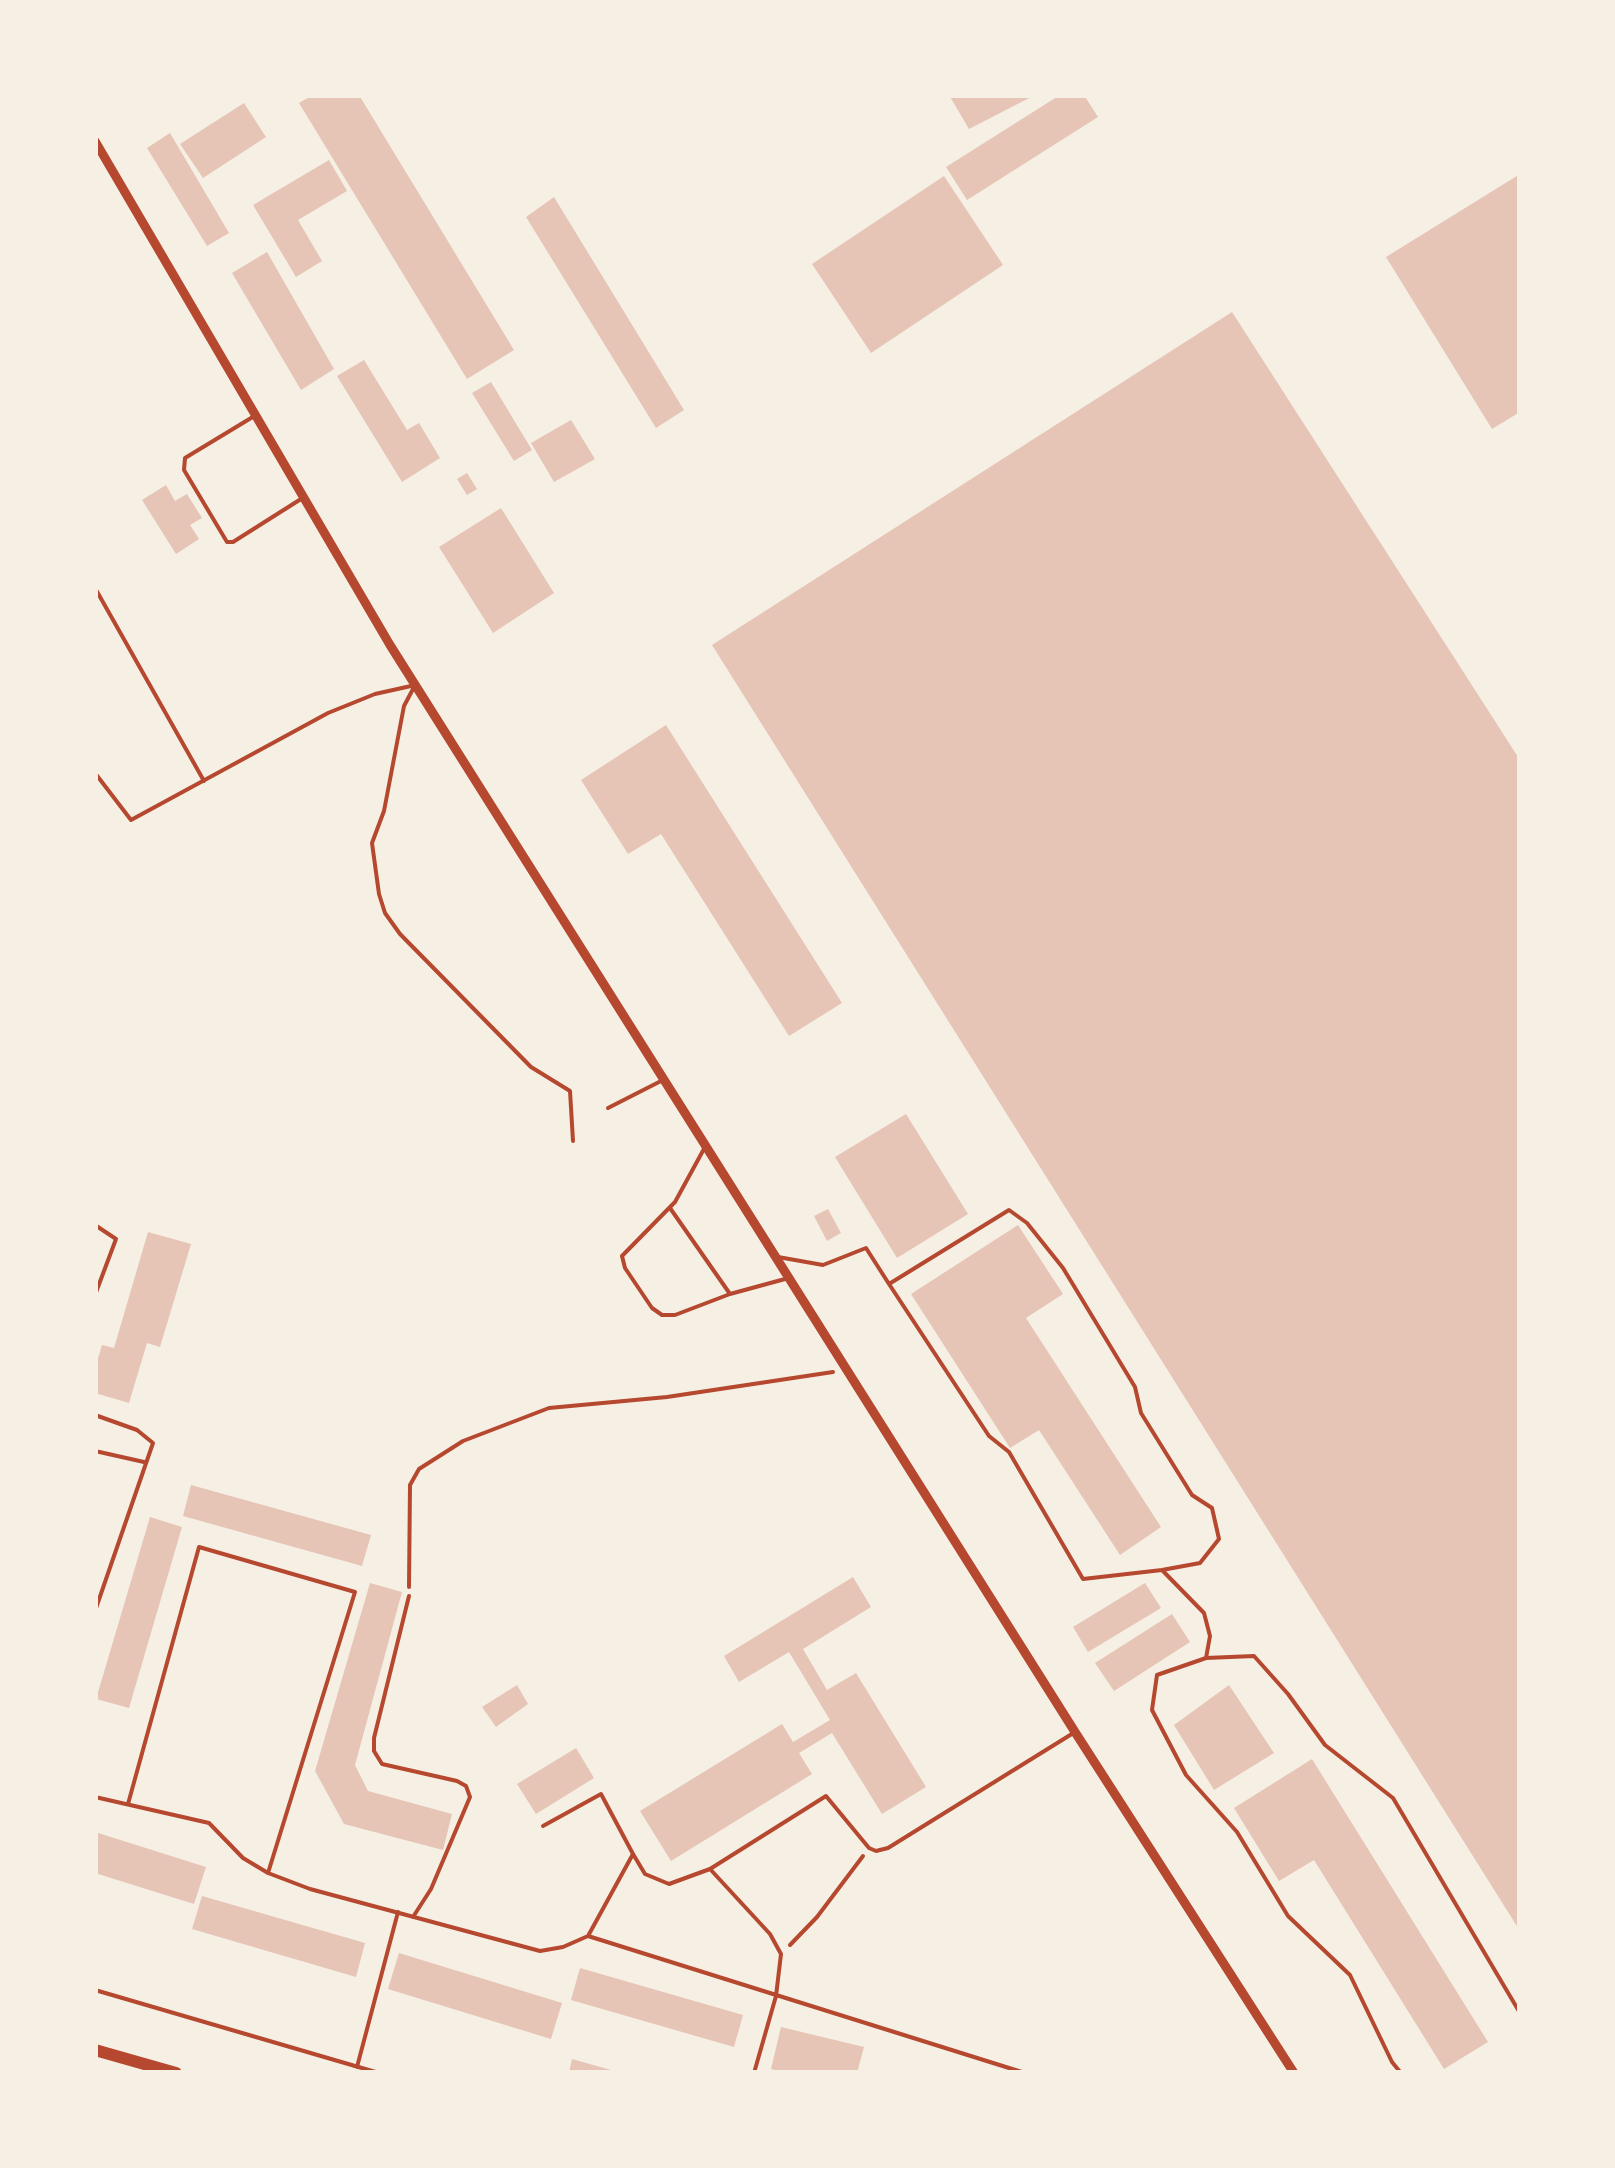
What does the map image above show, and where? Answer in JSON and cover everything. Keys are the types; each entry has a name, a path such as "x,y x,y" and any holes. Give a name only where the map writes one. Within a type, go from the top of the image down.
{"main road":[{"path":"96,2048 176,2073"}],"street":[{"path":"95,142 416,684 1294,2073"}],"lane":[{"path":"256,416 186,458 184,470 224,539 233,542 304,497"},
{"path":"95,588 204,781"},
{"path":"95,773 131,820 328,713 375,694 416,684"},
{"path":"416,684 404,706 384,811 372,843 385,913 466,1004 531,1066 570,1091 573,1141"},
{"path":"608,1108 665,1078"},
{"path":"706,1144 670,1208 622,1256 626,1268 652,1308 662,1315 675,1315 730,1294 790,1278"},
{"path":"670,1208 730,1294"},
{"path":"778,1257 824,1265 866,1248 989,1436 1009,1452 1083,1579 1200,1563 1219,1539 1212,1508 1192,1495 1141,1413 1134,1386 1062,1268 1027,1223 1009,1210 890,1284"},
{"path":"95,1225 116,1239 95,1294"},
{"path":"95,1415 146,1434 153,1443 95,1610"},
{"path":"95,1452 146,1462"},
{"path":"128,1804 200,1547 355,1592 268,1873"},
{"path":"1162,1570 1204,1613 1210,1636 1206,1658"},
{"path":"410,1596 374,1751 382,1764 456,1781 466,1786 470,1797 432,1889 413,1917"},
{"path":"1401,2073 1350,1976 1288,1916 1237,1832 1186,1775 1152,1710 1157,1675 1206,1658 1254,1656 1288,1694 1325,1746 1393,1798 1520,2013"},
{"path":"543,1826 601,1794 645,1874 669,1884 710,1870 826,1796 868,1848 876,1851 888,1848 1075,1732"},
{"path":"95,1797 208,1823 243,1858 268,1873 310,1889 540,1951 563,1947 588,1936 634,1854"},
{"path":"710,1870 770,1934 782,1954 776,1996 754,2073"},
{"path":"357,2067 399,1910"},
{"path":"588,1936 1025,2073"},
{"path":"95,1990 379,2073"}],"path":[{"path":"410,1596 410,1485 419,1469 463,1442 549,1408 667,1397 847,1369"},
{"path":"782,1954 817,1917 868,1848"}],"building":[{"path":"313,95 359,95 514,350 467,379 299,103"},
{"path":"949,95 1035,95 969,129"},
{"path":"1060,95 1084,95 1098,117 967,200 946,167"},
{"path":"244,103 266,137 203,178 180,144"},
{"path":"170,133 229,233 207,246 147,148"},
{"path":"329,160 347,191 298,220 322,261 296,277 253,205"},
{"path":"1520,174 1520,412 1492,429 1386,257"},
{"path":"944,176 1003,265 871,353 812,264"},
{"path":"554,197 684,410 656,428 526,217"},
{"path":"267,252 334,369 301,390 232,273"},
{"path":"1232,312 1520,760 1520,1931 712,645"},
{"path":"364,360 407,430 419,423 440,458 402,482 337,376"},
{"path":"491,382 532,450 514,461 472,393"},
{"path":"571,420 595,459 554,482 531,443"},
{"path":"467,473 477,489 467,495 457,479"},
{"path":"166,485 175,501 187,494 202,518 190,525 199,539 176,554 142,500"},
{"path":"501,508 554,593 493,633 439,547"},
{"path":"666,725 842,1003 789,1036 661,834 628,854 581,780"},
{"path":"906,1114 968,1214 897,1258 835,1157"},
{"path":"828,1209 841,1233 827,1241 814,1216"},
{"path":"1018,1225 1063,1294 1026,1318 1161,1527 1120,1555 1039,1430 1010,1448 911,1294"},
{"path":"148,1232 191,1244 160,1347 147,1343 129,1403 95,1393 95,1369 102,1345 114,1348"},
{"path":"191,1485 371,1535 362,1566 183,1516"},
{"path":"150,1517 182,1527 129,1708 96,1699"},
{"path":"853,1577 871,1607 803,1649 827,1690 856,1673 926,1787 882,1814 832,1733 799,1753 812,1774 671,1861 640,1811 782,1724 793,1742 830,1720 789,1652 739,1682 724,1656"},
{"path":"370,1583 402,1592 355,1765 368,1791 452,1814 443,1850 344,1824 315,1771"},
{"path":"1145,1583 1161,1608 1088,1652 1073,1627"},
{"path":"1172,1614 1190,1642 1114,1691 1095,1663"},
{"path":"517,1685 528,1704 496,1727 482,1707"},
{"path":"1229,1685 1274,1753 1214,1790 1174,1725"},
{"path":"576,1748 594,1778 536,1814 517,1784"},
{"path":"1312,1759 1488,2042 1444,2069 1314,1860 1279,1881 1234,1808"},
{"path":"95,1832 206,1867 194,1904 95,1873"},
{"path":"202,1896 365,1943 356,1977 192,1929"},
{"path":"399,1953 562,2003 551,2039 388,1989"},
{"path":"580,1968 743,2015 734,2047 571,2000"},
{"path":"781,2027 864,2047 857,2073 788,2073 771,2069"},
{"path":"572,2059 618,2072 569,2073"}]}
